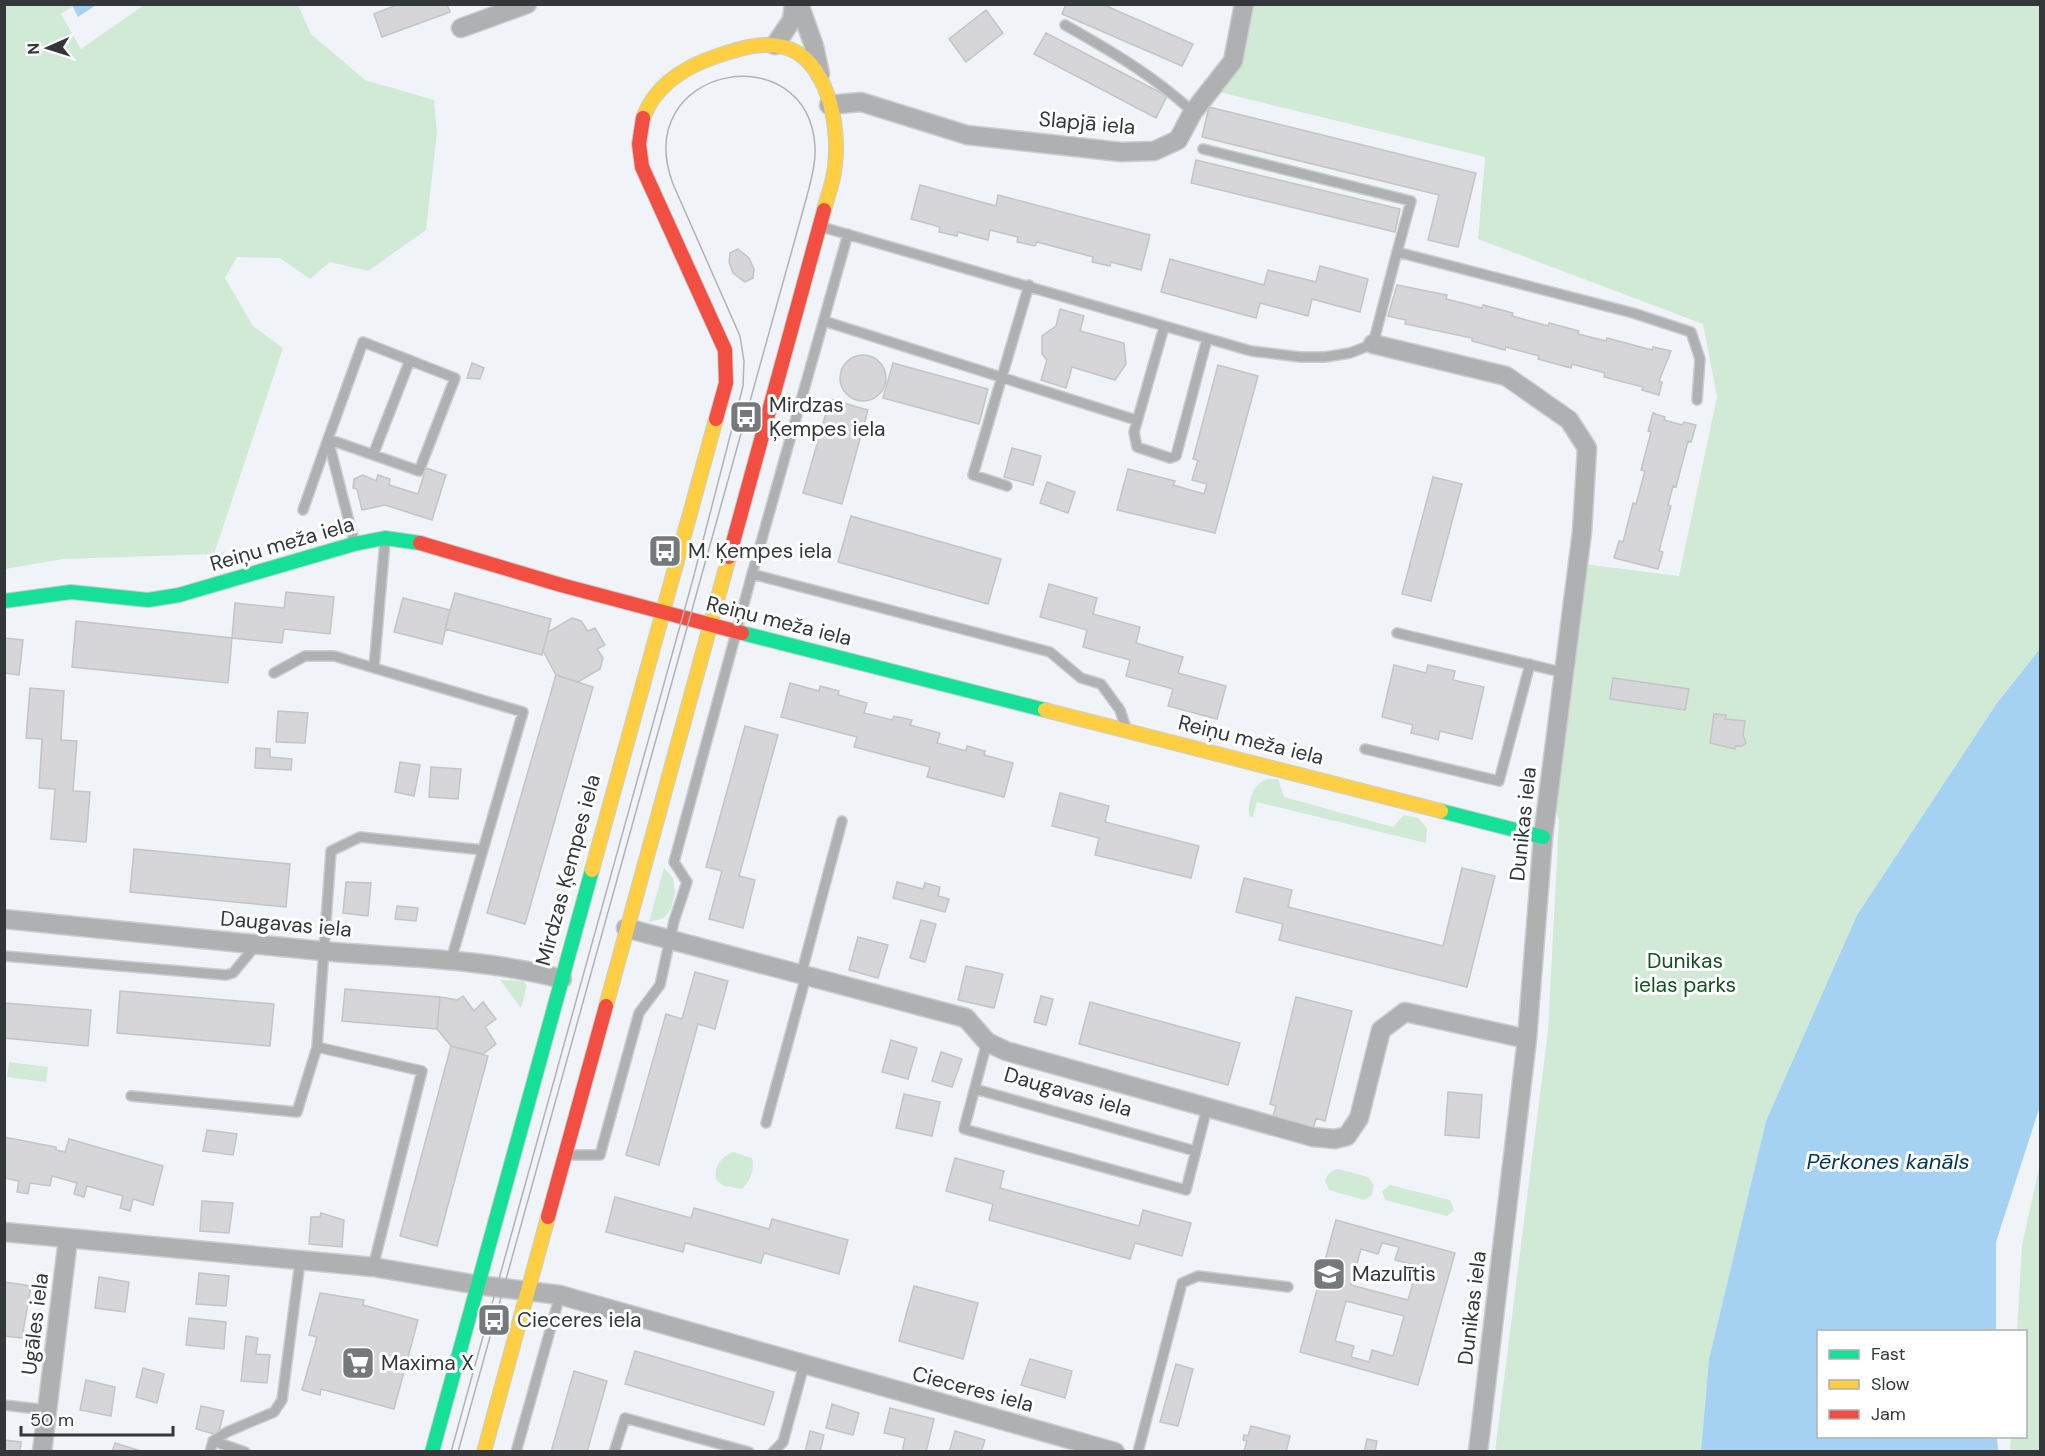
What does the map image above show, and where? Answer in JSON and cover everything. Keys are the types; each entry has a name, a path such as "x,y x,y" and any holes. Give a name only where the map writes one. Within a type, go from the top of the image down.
{"street":[{"path":"460,28 527,4"},
{"path":"794,4 792,20 775,45 792,50 808,61 822,85"},
{"path":"484,1452 837,156 836,128 822,85 814,46 799,4"},
{"name":"Slapjā iela","path":"829,105 861,102 967,135 1121,152 1154,151 1178,140 1194,112 1233,61 1244,4"},
{"name":"Mirdzas Ķempes iela","path":"432,1452 718,414 727,369 721,341 642,167 639,132 644,112 658,88 683,70 730,52 775,45"},
{"name":"Dunikas iela","path":"1374,344 1506,376 1569,420 1587,448 1584,511 1543,837 1527,1039 1478,1452"},
{"name":"Reiņu meža iela","path":"4,601 71,592 148,600 180,595 354,544 385,538 416,542 709,625 1543,837"},
{"name":"Daugavas iela","path":"4,919 323,951 451,960 539,972 562,979"},
{"path":"627,928 966,1018 987,1042 1006,1051 1313,1137 1335,1139 1347,1136 1359,1118 1381,1030 1406,1012 1527,1039"},
{"name":"Cieceres iela","path":"4,1232 300,1262 374,1267 478,1285 560,1295 1115,1452"},
{"name":"Ugāles iela","path":"42,1452 68,1239"}],"lane":[{"path":"1065,25 1130,61 1169,89 1194,112"},
{"path":"819,226 1251,351 1300,357 1350,353 1374,344 1411,201 1203,148"},
{"path":"564,1155 600,1155 639,1013 660,985 687,882 674,862 848,234"},
{"path":"1397,252 1632,313 1691,332 1700,359 1697,400"},
{"path":"1007,486 973,476 1029,285"},
{"path":"824,321 1136,420"},
{"path":"1164,327 1134,432 1137,447 1170,458 1176,456 1207,339"},
{"path":"303,510 328,439 363,342 455,378 419,471 328,439"},
{"path":"373,455 410,360"},
{"path":"328,439 354,544"},
{"path":"374,668 385,538"},
{"path":"752,574 1050,652 1081,678 1101,684 1120,710 1126,730"},
{"path":"1397,633 1565,673"},
{"path":"274,673 305,656 334,656 523,712 451,960"},
{"path":"1365,749 1499,782 1530,664"},
{"path":"765,1123 842,821"},
{"path":"131,1096 297,1112 316,1047 332,851 360,837 483,850"},
{"path":"4,956 226,975 233,973 257,944"},
{"name":"Daugavas iela","path":"987,1042 975,1089 1196,1151"},
{"path":"316,1047 422,1071 374,1267"},
{"path":"975,1089 964,1129 1186,1190 1207,1108"},
{"path":"210,1452 213,1442 227,1432 274,1412 282,1400 300,1262"},
{"path":"1138,1452 1182,1283 1198,1276 1288,1287"},
{"path":"516,1452 560,1295"},
{"path":"772,1452 783,1442 804,1365"},
{"path":"4,1405 47,1410"},
{"path":"614,1452 625,1418 749,1452"},
{"path":"213,1442 244,1452"}],"green space":[{"path":"5,5 75,5 61,14 81,49 144,5 298,5 311,34 365,80 434,100 437,133 426,230 368,271 330,262 310,279 280,258 237,257 225,278 253,326 283,348 214,554 63,559 5,569"},
{"name":"Dunikas ielas parks","path":"1244,5 2040,5 2040,649 1997,703 1857,915 1766,1121 1709,1359 1701,1451 1495,1451 1548,1031 1559,820 1554,805 1584,564 1679,576 1717,397 1703,324 1478,239 1485,157 1211,90 1233,61"},
{"path":"1267,779 1278,779 1284,797 1393,827 1404,815 1418,818 1427,828 1426,843 1257,802 1253,817 1249,816 1249,805 1254,789"},
{"path":"664,868 673,878 675,893 671,909 664,918 649,922"},
{"path":"500,980 524,981 527,986 521,1008"},
{"path":"9,1062 48,1067 46,1082 7,1077"},
{"path":"733,1152 752,1158 751,1175 742,1189 724,1186 716,1180 719,1163"},
{"path":"2040,1164 2040,1451 2010,1451 2011,1438 2027,1438 2027,1330 2017,1330 2022,1245"},
{"path":"1338,1169 1368,1177 1374,1185 1372,1195 1364,1200 1329,1190 1326,1178"},
{"path":"1390,1185 1450,1200 1454,1210 1447,1216 1385,1200 1382,1191"}],"water":[{"path":"72,5 96,5 78,17"},
{"name":"Pērkones kanāls","path":"2040,649 2040,1106 1996,1242 1996,1330 1817,1330 1817,1438 1997,1438 1998,1451 1701,1451 1709,1359 1766,1121 1857,915 1997,703"}],"building":[{"path":"399,4 447,4 450,12 382,37 374,14"},
{"path":"1066,4 1102,4 1193,44 1182,66 1062,14"},
{"path":"986,10 1003,33 966,62 949,39"},
{"path":"1046,33 1167,96 1156,118 1034,54"},
{"path":"1209,107 1476,173 1458,247 1428,240 1439,195 1202,137"},
{"path":"1196,160 1400,209 1395,232 1191,183"},
{"path":"920,185 996,206 998,195 1150,235 1141,270 1111,262 1110,266 1092,262 1093,257 1037,242 1035,246 1017,242 1018,237 990,230 988,240 958,232 957,236 939,232 940,227 911,219"},
{"path":"738,249 749,258 754,269 753,278 745,282 733,273 729,262 730,253"},
{"path":"1170,259 1264,285 1268,270 1316,282 1320,266 1368,279 1360,312 1312,299 1308,316 1260,303 1256,318 1161,292"},
{"path":"1397,285 1447,295 1446,299 1482,308 1483,305 1513,313 1512,316 1548,326 1549,323 1606,341 1607,338 1652,350 1653,347 1671,351 1659,381 1662,382 1659,395 1642,390 1643,387 1604,377 1605,373 1572,364 1571,368 1506,347 1505,350 1472,341 1472,338 1405,324 1406,320 1388,316"},
{"path":"1060,309 1084,316 1080,331 1124,343 1126,364 1115,380 1072,367 1066,388 1041,380 1047,360 1042,354 1042,336 1056,326"},
{"path":"868,355 880,361 885,369 885,387 880,395 872,400 858,401 850,398 843,391 840,373 843,365 850,358"},
{"path":"472,363 484,368 480,379 467,378"},
{"path":"893,363 988,389 979,424 883,398"},
{"path":"1218,365 1258,376 1215,533 1117,510 1128,469 1175,481 1173,485 1204,494 1207,484 1192,480 1198,460 1193,459"},
{"path":"830,399 868,410 842,504 803,493"},
{"path":"1653,413 1665,417 1664,420 1682,425 1684,422 1696,425 1691,442 1688,441 1676,487 1673,486 1668,505 1671,506 1659,551 1663,552 1658,569 1614,558 1619,541 1623,542 1633,503 1636,504 1645,471 1641,470 1651,432 1648,431"},
{"path":"1012,448 1041,456 1033,485 1004,477"},
{"path":"426,468 446,475 432,520 385,505 362,510 357,489 353,488 354,479 363,475 376,481 378,475 390,479 389,485 418,494"},
{"path":"1433,477 1462,484 1431,601 1402,594"},
{"path":"1047,482 1075,492 1068,513 1040,503"},
{"path":"851,516 1001,559 988,604 838,562"},
{"path":"1049,584 1097,598 1093,614 1140,627 1136,643 1183,657 1178,673 1226,686 1217,719 1168,706 1173,689 1126,676 1130,660 1083,647 1087,630 1040,617"},
{"path":"286,592 334,597 330,634 284,629 282,643 232,638 235,603 284,608"},
{"path":"455,593 551,619 542,655 445,629"},
{"path":"403,598 450,610 442,644 394,632"},
{"path":"572,618 581,621 588,631 595,628 605,645 597,649 603,658 600,669 578,682 556,675 543,651 548,632"},
{"path":"76,621 232,638 228,683 72,667"},
{"path":"4,638 23,640 19,675 4,673"},
{"path":"1394,665 1426,673 1428,665 1455,671 1453,680 1484,687 1472,739 1440,731 1438,740 1411,733 1413,725 1382,717"},
{"path":"556,675 593,687 525,924 487,913"},
{"path":"1613,678 1689,689 1685,710 1610,699"},
{"path":"790,683 819,691 820,686 839,691 838,695 867,703 864,713 892,720 894,716 912,720 910,725 940,733 937,743 966,751 967,746 985,751 984,755 1013,763 1004,797 927,777 930,767 854,747 857,737 781,717"},
{"path":"30,688 64,691 61,740 77,741 73,791 90,792 86,842 51,839 55,789 39,788 42,739 26,738"},
{"path":"278,711 308,713 305,743 276,742"},
{"path":"1714,714 1726,715 1725,719 1745,721 1743,735 1746,743 1736,746 1735,749 1710,743"},
{"path":"745,726 778,735 739,876 755,880 743,928 709,919 722,871 706,867"},
{"path":"256,748 270,749 270,757 292,759 291,770 255,768"},
{"path":"400,762 420,765 414,796 395,792"},
{"path":"431,767 461,769 458,799 429,797"},
{"path":"1060,793 1109,806 1105,822 1199,846 1191,878 1095,855 1099,838 1052,826"},
{"path":"134,849 290,864 286,907 130,892"},
{"path":"1462,868 1495,876 1467,987 1279,940 1283,924 1236,912 1244,878 1292,890 1288,907 1443,946"},
{"path":"346,882 371,883 368,916 343,913"},
{"path":"897,882 923,889 925,883 940,887 938,896 949,899 945,912 893,898"},
{"path":"397,906 418,908 416,921 395,919"},
{"path":"921,920 936,924 925,962 910,958"},
{"path":"858,937 888,945 878,978 849,970"},
{"path":"966,966 1003,974 994,1008 958,1000"},
{"path":"695,972 728,981 715,1029 698,1024 659,1165 626,1155 666,1014 682,1019"},
{"path":"345,989 440,997 437,1029 342,1021"},
{"path":"120,991 274,1004 270,1046 117,1033"},
{"path":"463,996 474,1011 483,1002 496,1019 485,1027 496,1044 483,1054 451,1046 437,1029 440,997 457,1000"},
{"path":"1041,996 1053,999 1046,1025 1034,1022"},
{"path":"1296,997 1352,1011 1325,1121 1316,1118 1312,1133 1271,1123 1276,1106 1270,1104"},
{"path":"1090,1002 1240,1043 1228,1085 1079,1044"},
{"path":"4,1003 91,1010 88,1046 4,1038"},
{"path":"891,1040 917,1048 908,1079 882,1072"},
{"path":"451,1046 488,1056 437,1246 400,1236"},
{"path":"941,1052 962,1059 952,1087 932,1081"},
{"path":"1448,1092 1482,1095 1479,1138 1445,1135"},
{"path":"904,1094 940,1102 932,1136 896,1128"},
{"path":"207,1130 237,1134 233,1155 203,1151"},
{"path":"4,1137 56,1147 56,1150 65,1152 69,1139 163,1166 153,1205 133,1199 130,1211 120,1208 123,1196 87,1186 84,1197 74,1194 77,1183 52,1176 50,1186 30,1183 28,1194 17,1192 19,1181 4,1178"},
{"path":"955,1158 1004,1171 1000,1188 1139,1226 1143,1210 1191,1223 1182,1256 1135,1243 1130,1259 989,1220 993,1204 946,1191"},
{"path":"615,1197 691,1218 694,1208 769,1229 772,1219 848,1240 839,1274 764,1253 761,1263 685,1243 683,1252 606,1232"},
{"path":"202,1201 233,1203 229,1233 200,1231"},
{"path":"321,1213 344,1220 342,1247 309,1244 311,1217 320,1217"},
{"path":"1336,1220 1455,1253 1418,1385 1300,1352","holes":["1382,1243 1399,1247 1395,1260 1418,1266 1408,1300 1351,1285 1361,1249 1378,1254","1346,1301 1404,1316 1393,1356 1372,1350 1369,1362 1351,1357 1354,1346 1335,1341"]},
{"path":"199,1273 229,1276 226,1306 196,1304"},
{"path":"99,1277 129,1282 125,1312 95,1308"},
{"path":"4,1282 31,1286 22,1338 4,1336"},
{"path":"914,1286 978,1303 963,1359 899,1341"},
{"name":"Maxima X","path":"320,1293 364,1300 363,1305 418,1320 394,1409 321,1389 320,1395 302,1390 317,1337 309,1335"},
{"path":"189,1318 226,1322 224,1349 186,1345"},
{"path":"246,1336 258,1338 256,1354 270,1355 267,1383 241,1381"},
{"path":"635,1351 774,1392 764,1425 625,1384"},
{"path":"1030,1359 1072,1371 1065,1398 1021,1385"},
{"path":"1176,1364 1193,1369 1178,1426 1160,1422"},
{"path":"143,1368 164,1374 157,1403 136,1397"},
{"path":"574,1371 607,1381 587,1452 551,1452"},
{"path":"86,1380 115,1387 111,1416 80,1410"},
{"path":"832,1404 859,1413 853,1435 826,1428"},
{"path":"201,1406 224,1411 218,1435 196,1429"},
{"path":"890,1408 934,1419 926,1452 902,1452 905,1438 884,1433"},
{"path":"1251,1426 1290,1436 1286,1452 1244,1451 1247,1441 1243,1440 1244,1435 1248,1436"},
{"path":"810,1431 824,1435 820,1452 805,1452"},
{"path":"955,1431 985,1440 981,1452 949,1452"},
{"path":"1367,1439 1377,1441 1375,1452 1364,1452"},
{"path":"4,1440 21,1442 20,1452 4,1452"},
{"path":"115,1443 144,1452 112,1452"}],"tram line":[{"path":"451,1452 693,579 743,386 744,361 740,336 673,184 666,144 676,112 696,90 725,78 755,77 783,88 805,110 815,146 812,178 458,1452"}],"traffic: fast":[{"path":"4,601 71,592 148,600 179,595 354,544 385,538 420,543"},
{"path":"742,633 1045,710"},
{"path":"1441,811 1543,837"},
{"path":"432,1452 592,870"}],"traffic: slow":[{"path":"643,118 648,106 663,87 682,72 705,60 759,45 776,45 799,54 811,65 821,80 833,114 835,165 824,210"},
{"path":"592,870 716,419"},
{"path":"606,1006 729,557"},
{"path":"1045,710 1441,811"},
{"path":"484,1452 548,1217"}],"traffic: jam":[{"path":"643,118 639,144 642,167 725,350 726,383 716,419"},
{"path":"729,557 824,210"},
{"path":"420,543 561,585 742,633"},
{"path":"548,1217 606,1006"}],"place":[{"name":"Mirdzas Ķempes iela","path":"746,417"},
{"name":"M. Ķempes iela","path":"665,551"},
{"name":"Mazulītis","path":"1329,1274"},
{"name":"Cieceres iela","path":"494,1320"},
{"name":"Maxima X","path":"358,1363"}]}
